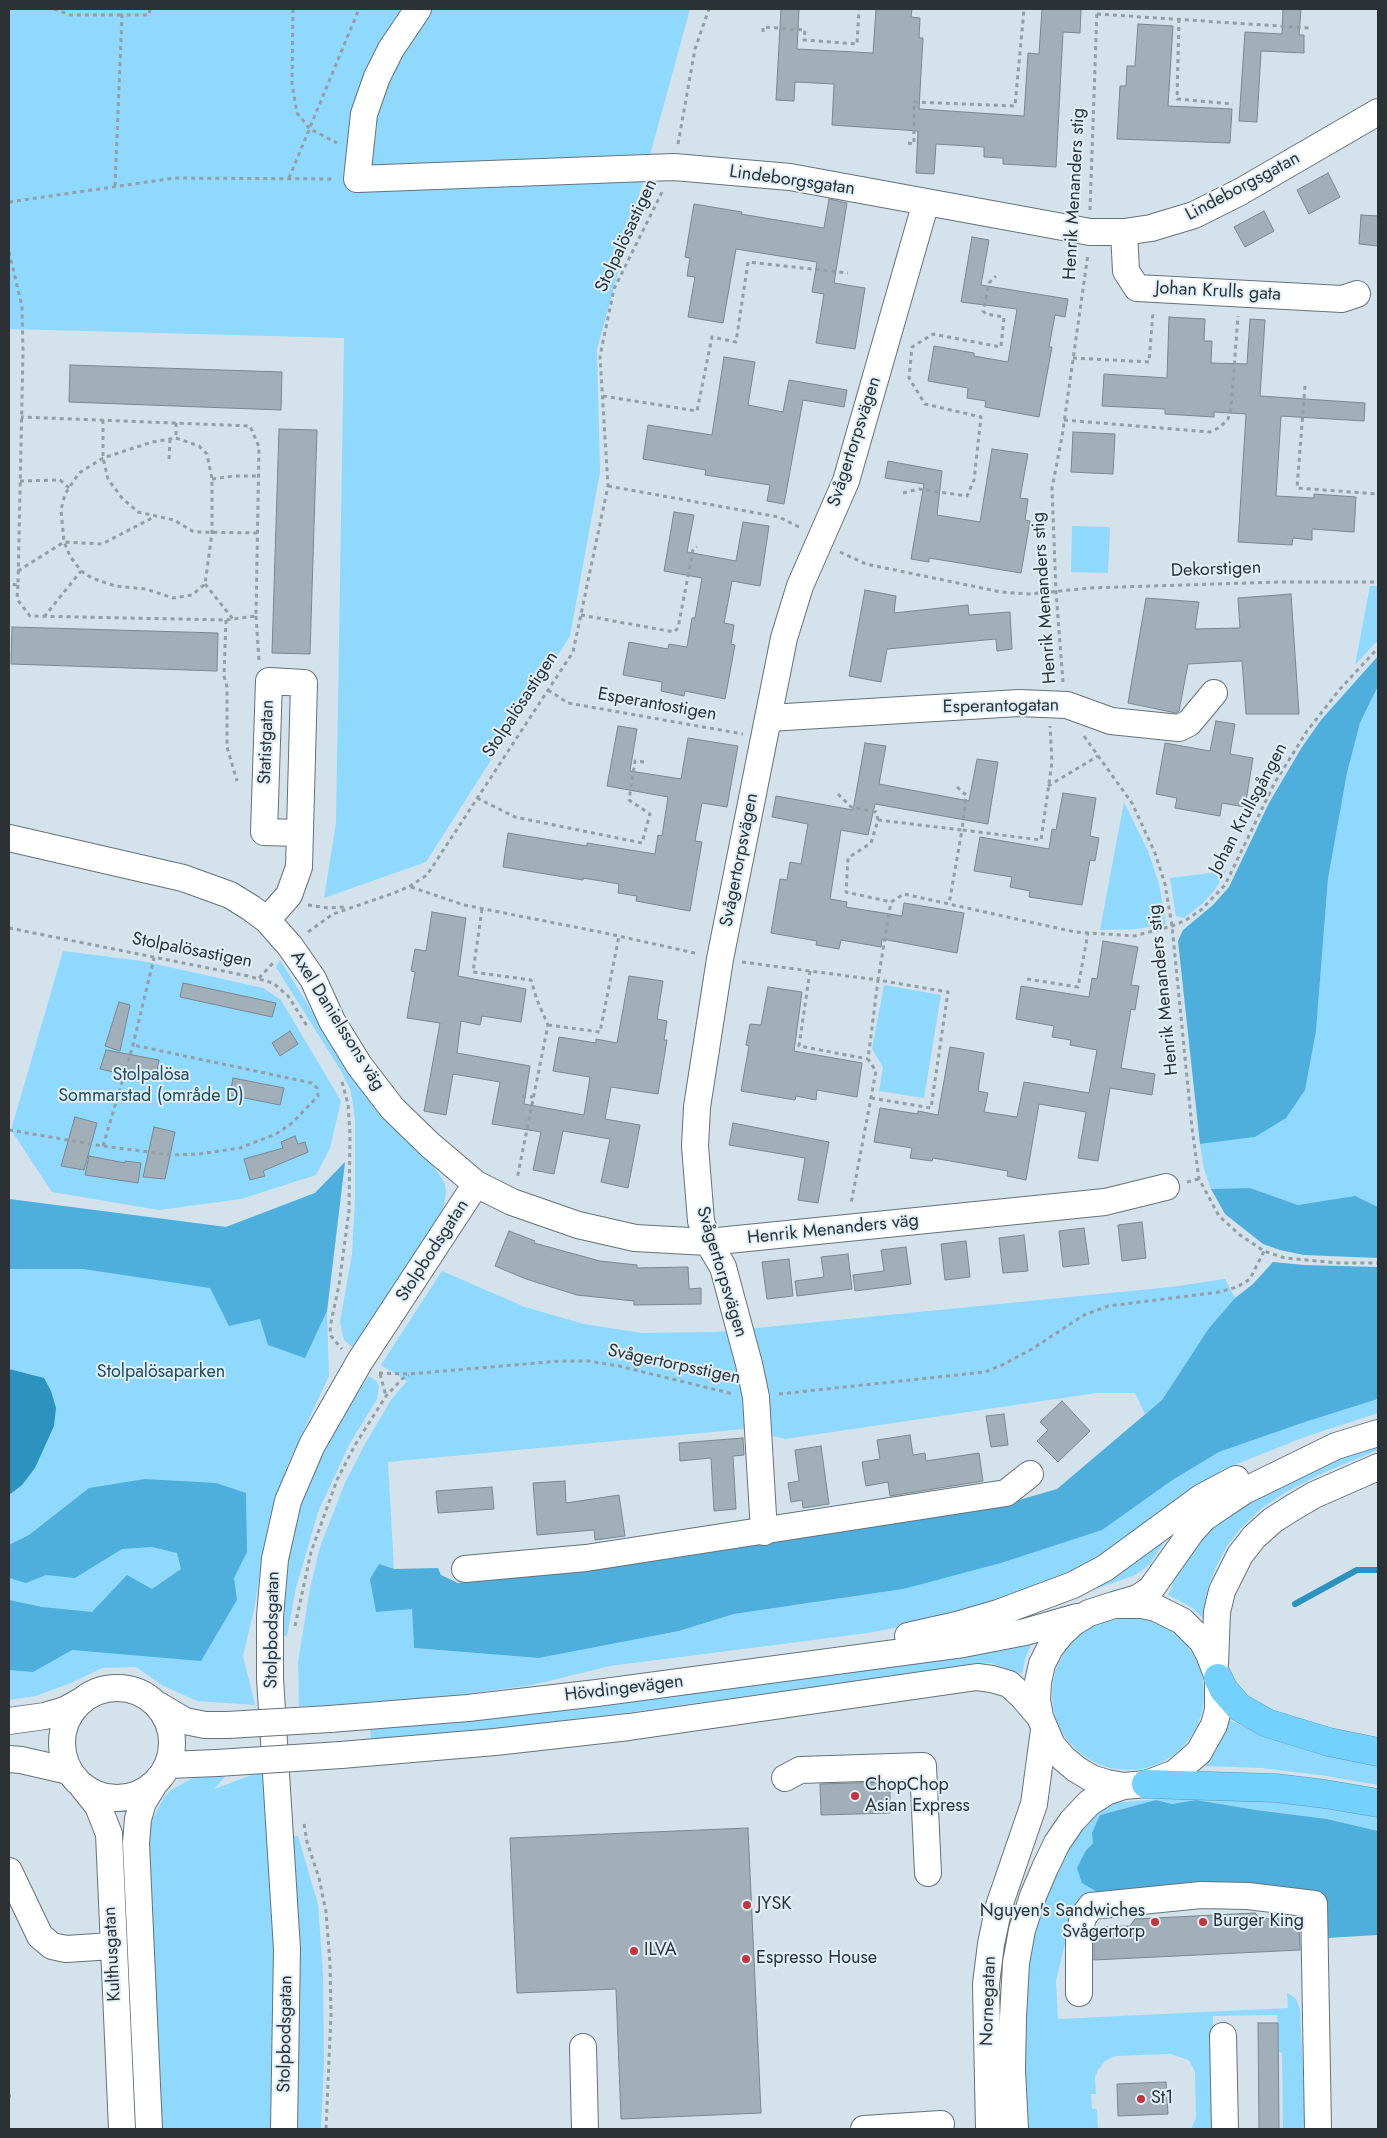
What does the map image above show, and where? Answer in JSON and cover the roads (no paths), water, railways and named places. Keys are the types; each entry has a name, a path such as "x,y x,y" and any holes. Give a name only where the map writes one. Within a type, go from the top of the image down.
{"highway":[{"path":"1216,1673 1224,1690 1239,1706 1267,1723 1328,1742 1378,1752"},
{"path":"1135,1785 1203,1784 1276,1788 1378,1803"}],"street":[{"name":"Lindeborgsgatan","path":"418,9 391,48 377,77 364,114 359,167 674,167 790,177 1090,232 1124,232 1151,228 1194,216 1240,192 1378,112"},
{"name":"Svågertorpsvägen","path":"764,1532 756,1396 723,1267 708,1242 701,1221 695,1146 697,1107 720,959 784,638 800,586 846,481 926,202"},
{"name":"Johan Krulls gata","path":"1124,232 1126,272 1137,288 1342,300 1357,294"},
{"name":"Statistgatan","path":"267,920 289,895 299,867 300,833 304,683 269,681 264,832 300,833"},
{"name":"Esperantogatan","path":"767,727 1019,703 1057,705 1111,721 1179,728 1189,723 1214,693"},
{"name":"Axel Danielssons väg","path":"9,838 183,878 230,895 267,920 290,946 313,979 332,1021 359,1065 392,1108 430,1145 476,1184"},
{"name":"Henrik Menanders väg","path":"476,1184 542,1214 610,1233 650,1239 708,1242 1105,1202 1166,1187"},
{"name":"Stolpbodsgatan","path":"284,2129 287,1949 270,1678 271,1586 280,1534 288,1502 300,1471 329,1414 370,1368 476,1184"},
{"path":"775,1668 957,1625 1036,1601 1073,1586 1105,1568 1194,1502 1224,1484 1276,1462 1378,1433"},
{"name":"Hövdingevägen","path":"9,1721 45,1716 65,1710 96,1691 112,1687 129,1688 145,1694 158,1705 185,1721 205,1725 330,1719 468,1708 597,1693 963,1644 1025,1632 1138,1598 1152,1589 1192,1531 1204,1518 1244,1491 1336,1446"},
{"name":"Nornegatan","path":"1015,2129 1012,2070 1016,1963 1022,1930 1032,1896 1057,1843 1072,1821 1089,1803 1100,1795 1175,1773 1199,1752 1214,1725 1219,1702 1216,1673 1217,1612 1222,1590 1240,1555 1254,1536 1273,1520 1314,1495 1378,1467"},
{"path":"465,1569 586,1558 764,1532 1006,1493 1030,1474"},
{"path":"1042,1724 1037,1700 1038,1682 1042,1664 1050,1648 1074,1622 1102,1609 1142,1605 1170,1614 1182,1621 1202,1642 1216,1673"},
{"name":"Hövdingevägen","path":"168,1765 341,1755 495,1742 629,1727 977,1677 992,1678 1009,1684 1022,1696 1042,1724 1052,1745 1076,1769 1099,1780 1135,1785"},
{"path":"76,1779 64,1759 62,1734 72,1710 81,1700"},
{"name":"Hövdingevägen","path":"9,1759 21,1760 76,1779 95,1794 110,1798 125,1798 140,1794 153,1786 168,1765 173,1749 172,1733 168,1718 158,1705"},
{"name":"Nornegatan","path":"989,2129 986,1984 991,1944 998,1906 1034,1804 1042,1724"},
{"path":"784,1778 800,1770 923,1766 928,1873"},
{"name":"Kulthusgatan","path":"76,1779 98,1806 109,1834 112,1946 122,2129"},
{"name":"Kulthusgatan","path":"149,2129 136,1842 138,1819 143,1802 153,1786"},
{"path":"9,1871 40,1936 52,1946 66,1949 112,1946"},
{"path":"1079,1993 1079,1935 1083,1917 1091,1906 1201,1895 1248,1896 1314,1904 1318,2129"},
{"path":"1223,2036 1225,2129"},
{"path":"583,2047 585,2129"},
{"path":"864,2129 941,2124"}],"waterway":[{"path":"1295,1604 1357,1570 1378,1570"}],"place":[{"name":"ChopChop Asian Express","path":"855,1796"},
{"name":"JYSK","path":"747,1905"},
{"name":"Nguyen's Sandwiches Svågertorp","path":"1155,1922"},
{"name":"Burger King","path":"1203,1922"},
{"name":"ILVA","path":"634,1951"},
{"name":"Espresso House","path":"746,1959"},
{"name":"St1","path":"1141,2099"}],"park label":[{"name":"Stolpalösa Sommarstad (område D)","path":"151,1086"},
{"name":"Stolpalösaparken","path":"161,1373"}]}
